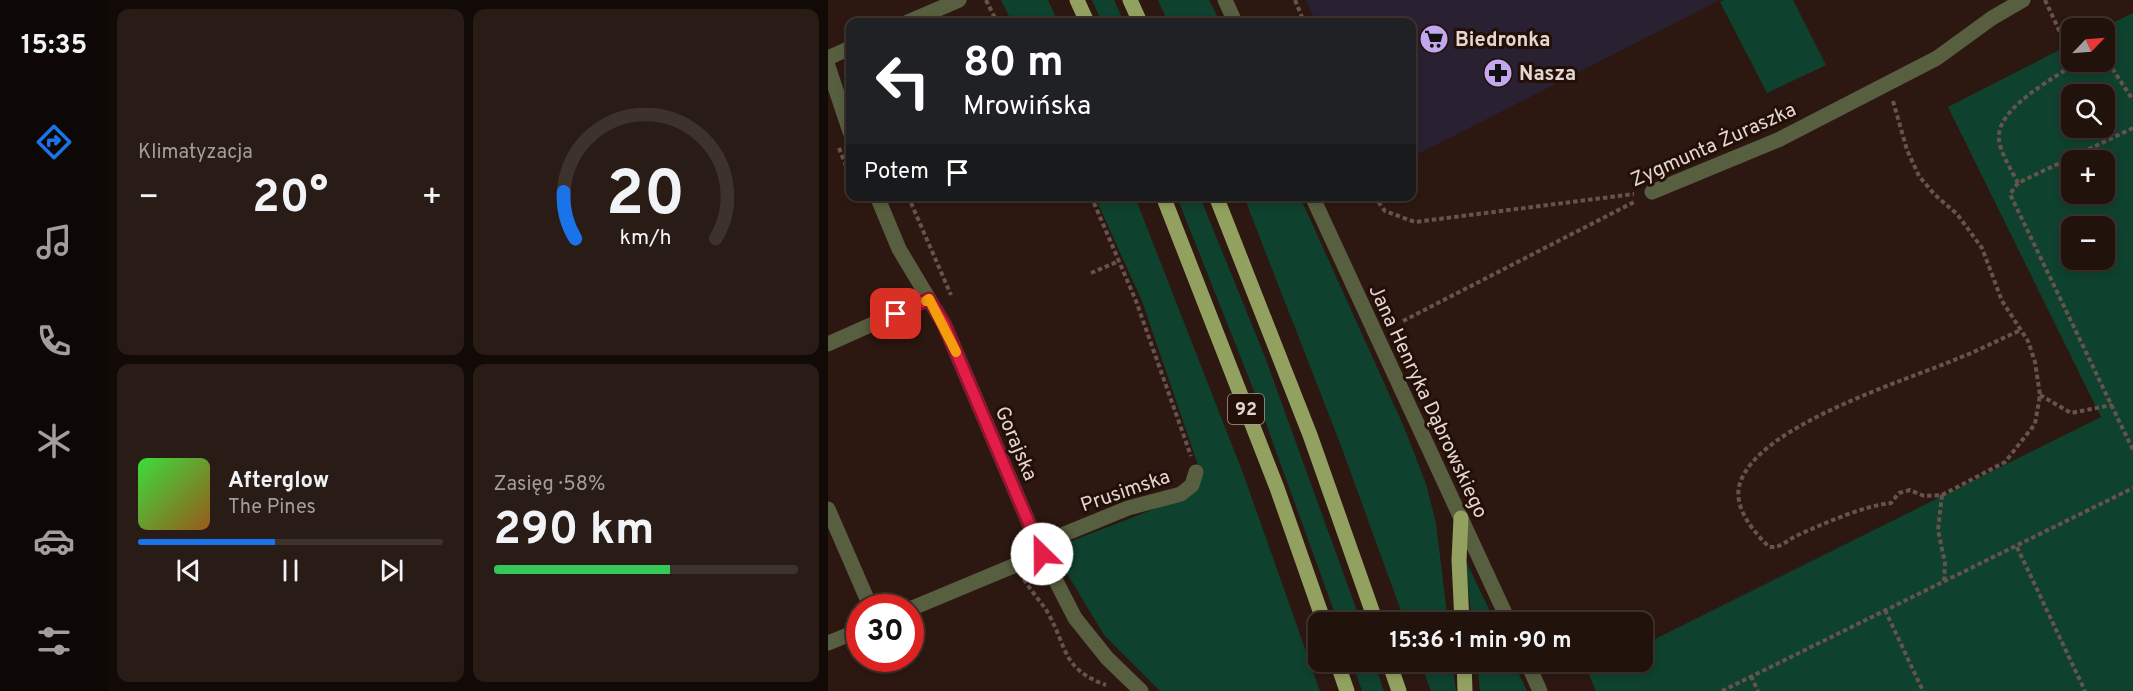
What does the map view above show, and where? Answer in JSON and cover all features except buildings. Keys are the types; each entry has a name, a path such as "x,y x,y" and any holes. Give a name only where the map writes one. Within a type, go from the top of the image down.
{"main road":[{"path":"1077,0 1085,18"},
{"path":"1130,0 1138,18"},
{"name":"92","path":"1165,201 1277,488 1320,612"},
{"name":"92","path":"1218,201 1295,395 1372,612"},
{"path":"1461,519 1459,560 1462,612"},
{"path":"1340,672 1347,691"},
{"path":"1392,672 1399,691"},
{"path":"1465,672 1466,691"}],"street":[{"path":"917,18 959,0"},
{"path":"1224,0 1232,18"},
{"path":"2000,0 2020,1"},
{"name":"Zygmunta Żuraszka","path":"1652,192 1778,140 1937,58 2020,1"},
{"path":"828,58 846,50"},
{"path":"828,66 846,120"},
{"name":"Gorajska","path":"879,201 899,249 944,324 1042,554 1075,618 1107,658 1141,691"},
{"name":"Jana Henryka Dąbrowskiego","path":"1314,201 1504,612"},
{"path":"828,344 929,299"},
{"name":"Prusimska","path":"1042,554 1051,540 1057,537 1128,508 1181,494 1192,485 1196,472"},
{"path":"828,509 865,594"},
{"path":"924,603 1042,554"},
{"path":"828,643 846,636"},
{"path":"1531,672 1540,691"}],"path":[{"path":"986,0 994,18"},
{"path":"1295,0 1302,18"},
{"path":"2045,0 2061,35"},
{"path":"2018,183 2000,141 2001,127 2008,111 2061,70"},
{"path":"2115,72 2133,100"},
{"path":"1888,82 1907,150 1919,176 1934,194 1957,214 1982,248 2002,301 2021,330 2036,362 2040,395 2035,424 2005,462 1942,495 1924,496 1910,490 1899,493 1891,503 1874,505 1797,536 1778,547 1769,547 1750,527 1742,514 1739,484 1777,440 1798,427 1878,389 1959,358 2021,330"},
{"path":"2133,128 2018,183 2010,194 2133,450"},
{"path":"1378,201 1385,211 1415,222 1604,196 1652,192"},
{"name":"Zygmunta Żuraszka","path":"1403,321 1474,283 1595,224 1652,192"},
{"path":"1093,201 1150,336 1196,472"},
{"path":"1091,273 1119,261"},
{"path":"2040,395 2071,413 2112,405"},
{"path":"1722,691 2133,488"},
{"path":"1942,495 1938,530 1945,563 1944,582"},
{"path":"2017,547 2085,691"},
{"path":"1017,565 1032,594 1047,612 1071,666 1110,687"},
{"path":"1885,610 1923,691"},
{"path":"1751,676 1758,691"}],"shaded area":[{"path":"1306,0 1718,1 1416,155 1416,18 1314,18"}],"green space":[{"path":"1001,0 1048,0 1056,18 1010,18"},
{"path":"1092,0 1114,0 1122,18 1100,18"},
{"path":"1158,0 1209,0 1218,18 1166,18"},
{"path":"1724,0 1793,0 1826,65 1767,93 1720,2"},
{"path":"2133,13 2133,691 1596,691 1588,672 1653,672 1653,640 2101,417 1948,107 2061,49 2061,72 2115,72 2115,22"},
{"path":"1097,201 1137,201 1244,476 1308,657 1308,672 1313,672 1320,691 1160,691 1104,635 1057,557 1056,547 1188,496 1199,468 1142,301"},
{"path":"1179,201 1202,201 1265,357 1357,612 1334,612 1256,396"},
{"path":"1246,201 1302,201 1404,427 1426,484 1436,523 1447,612 1401,612 1340,443"},
{"path":"1465,559 1490,612 1471,612"},
{"path":"1355,672 1377,672 1384,691 1362,691"},
{"path":"1424,672 1453,672 1456,691 1431,691"},
{"path":"1478,672 1518,672 1527,691 1480,691"}],"slow traffic":[{"path":"926,301 929,299 944,324 956,352"}],"place":[{"name":"Biedronka","path":"1434,39"},
{"name":"Nasza","path":"1498,73"}],"route":[{"path":"896,314 929,299 944,324 1042,554"}]}
